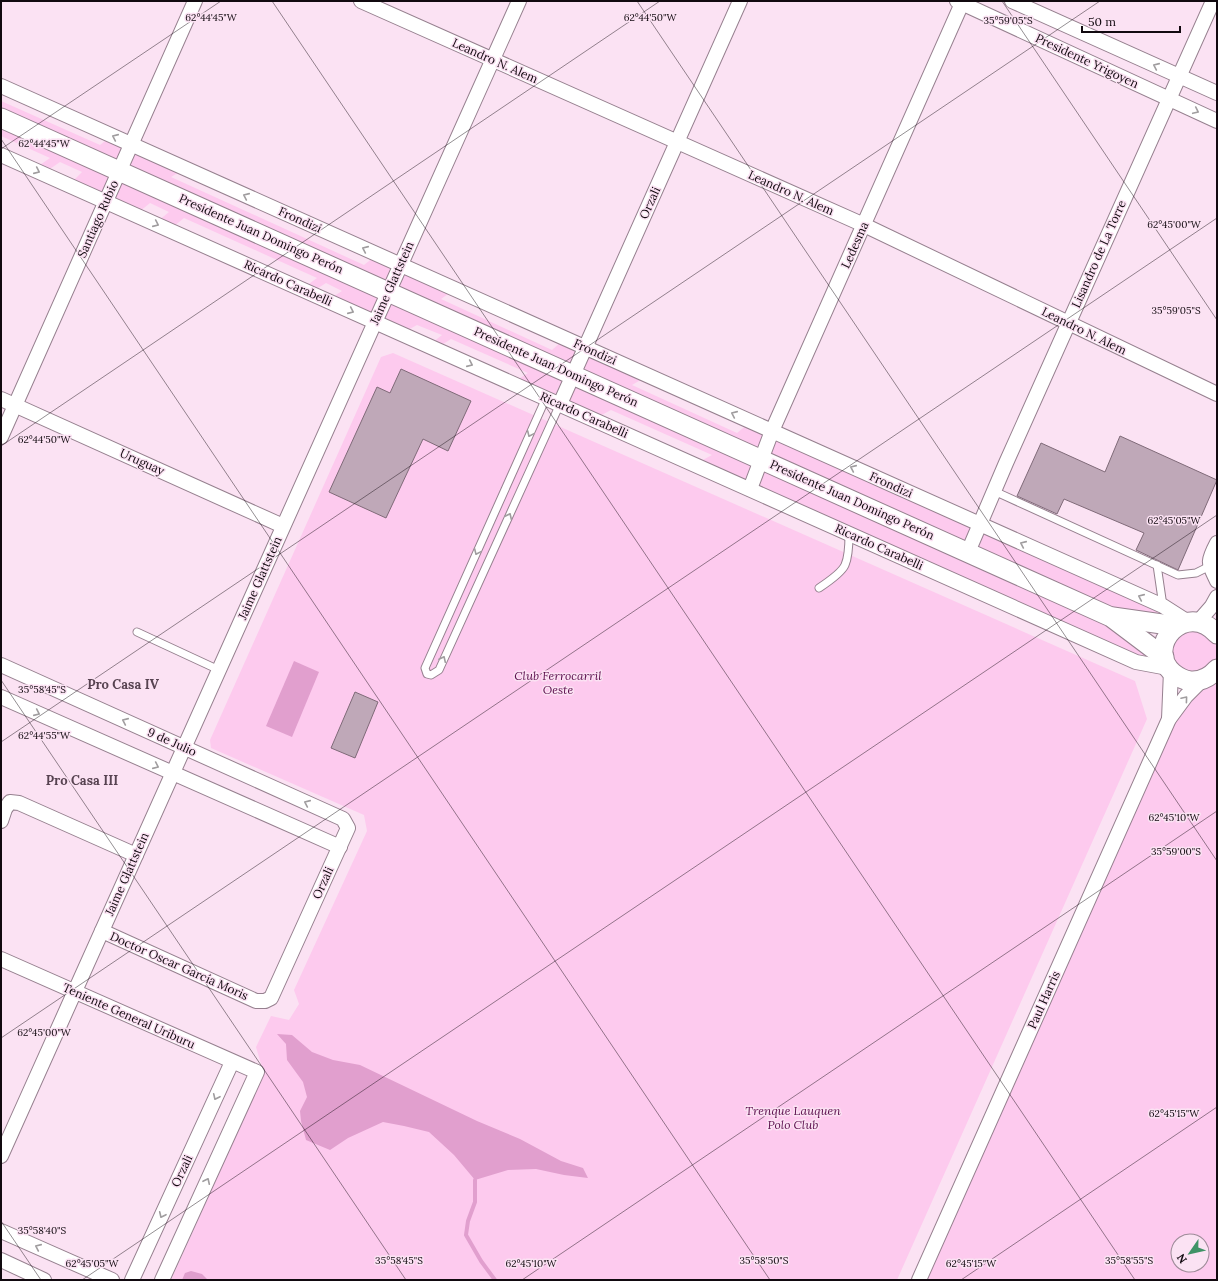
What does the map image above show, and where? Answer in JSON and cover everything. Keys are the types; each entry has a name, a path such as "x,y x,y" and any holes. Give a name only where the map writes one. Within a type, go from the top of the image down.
{"main road":[{"name":"Presidente Juan Domingo Perón","path":"1,118 120,170 1111,617 1168,665 1178,676 1186,680 1194,681 1212,675"},
{"name":"Presidente Juan Domingo Perón","path":"1111,617 1188,623"},
{"path":"1168,665 1163,648 1170,632 1188,623 1206,624 1217,634"}],"street":[{"name":"Santiago Rubio","path":"1,437 195,1"},
{"name":"Leandro N. Alem","path":"361,1 864,225 1217,394"},
{"name":"Jaime Glattstein","path":"1,1156 519,1"},
{"name":"Orzali","path":"560,404 740,1"},
{"name":"Presidente Yrigoyen","path":"1012,1 1217,94"},
{"name":"Lisandro de La Torre","path":"968,552 1168,98 1213,1"},
{"name":"Presidente Yrigoyen","path":"961,2 1217,120"},
{"name":"Ledesma","path":"750,489 772,431 961,2"},
{"name":"Frondizi","path":"1,86 1163,606 1188,623"},
{"name":"Ricardo Carabelli","path":"1,155 1136,662 1168,665"},
{"name":"Uruguay","path":"1,399 283,526"},
{"path":"1217,543 1210,557 1210,566 1217,581"},
{"path":"1188,623 1212,606 1217,597"},
{"name":"9 de Julio","path":"1,665 343,819"},
{"name":"Paul Harris","path":"1168,665 1169,719"},
{"name":"Paul Harris","path":"919,1280 1169,719 1186,696 1212,675"},
{"path":"1,698 340,847"},
{"path":"1,821 5,809 10,802 19,803 136,855"},
{"name":"Orzali","path":"256,1001 265,1001 272,998 348,828 343,819"},
{"name":"Doctor Oscar García Moris","path":"102,931 256,1001"},
{"name":"Teniente General Uriburu","path":"1,959 257,1072 162,1280"},
{"name":"Orzali","path":"132,1280 232,1062"},
{"path":"1,1231 112,1280"},
{"path":"1,1260 44,1280"}],"lane":[{"path":"546,398 425,668 427,674 431,675 439,670 560,404"},
{"path":"994,491 1178,575 1196,573 1210,566"},
{"path":"819,588 827,583 845,566 849,547 849,533"},
{"path":"1157,565 1163,606"},
{"path":"137,632 219,670"}],"green space":[{"path":"1,101 100,145 109,138 181,171 171,177 364,265 374,257 451,292 441,299 552,350 562,341 644,378 632,385 737,433 748,424 1160,609 1156,617 1113,611 1,112"},
{"path":"1,125 1108,622 1147,652 1142,659 699,462 712,455 611,410 598,417 517,380 528,373 451,339 440,346 432,343 442,335 417,325 406,331 331,298 342,291 326,283 315,290 306,286 317,278 184,218 173,227 158,221 169,212 150,203 139,212 72,182 82,172 60,162 47,171 37,167 50,158 1,136"},
{"path":"393,353 1135,681 1147,719 897,1280 171,1280 264,1074 256,1047 271,1016 289,1020 299,1004 294,990 367,831 364,815 211,748 210,740 381,357"},
{"path":"1193,628 1215,642 1216,658 1210,669 1204,672 1187,674 1172,662 1172,640"},
{"path":"1210,683 1217,684 1217,1280 926,1280 1174,718 1202,687"}],"shaded area":[{"path":"294,661 319,672 292,737 266,726"},
{"path":"277,1034 292,1035 312,1052 333,1060 360,1065 477,1121 520,1139 561,1161 583,1168 588,1178 536,1169 508,1170 475,1180 454,1155 429,1132 383,1122 348,1138 330,1150 306,1140 300,1111 307,1097 303,1082 287,1060 286,1044"},
{"path":"191,1271 202,1274 208,1280 182,1280 185,1273"}],"building":[{"path":"401,369 471,401 448,451 423,439 386,518 329,492 377,387 390,393"},
{"path":"1120,436 1217,480 1178,570 1136,550 1144,533 1064,499 1057,514 1017,496 1041,443 1105,472"},
{"path":"355,692 378,702 355,758 331,748"}],"waterway":[{"path":"475,1180 475,1202 468,1221 466,1235 481,1261 495,1280"}],"district":[{"name":"Pro Casa IV","path":"123,684"},
{"name":"Pro Casa III","path":"82,780"}],"park label":[{"name":"Club Ferrocarril Oeste","path":"558,683"},
{"name":"Trenque Lauquen Polo Club","path":"793,1118"}]}
